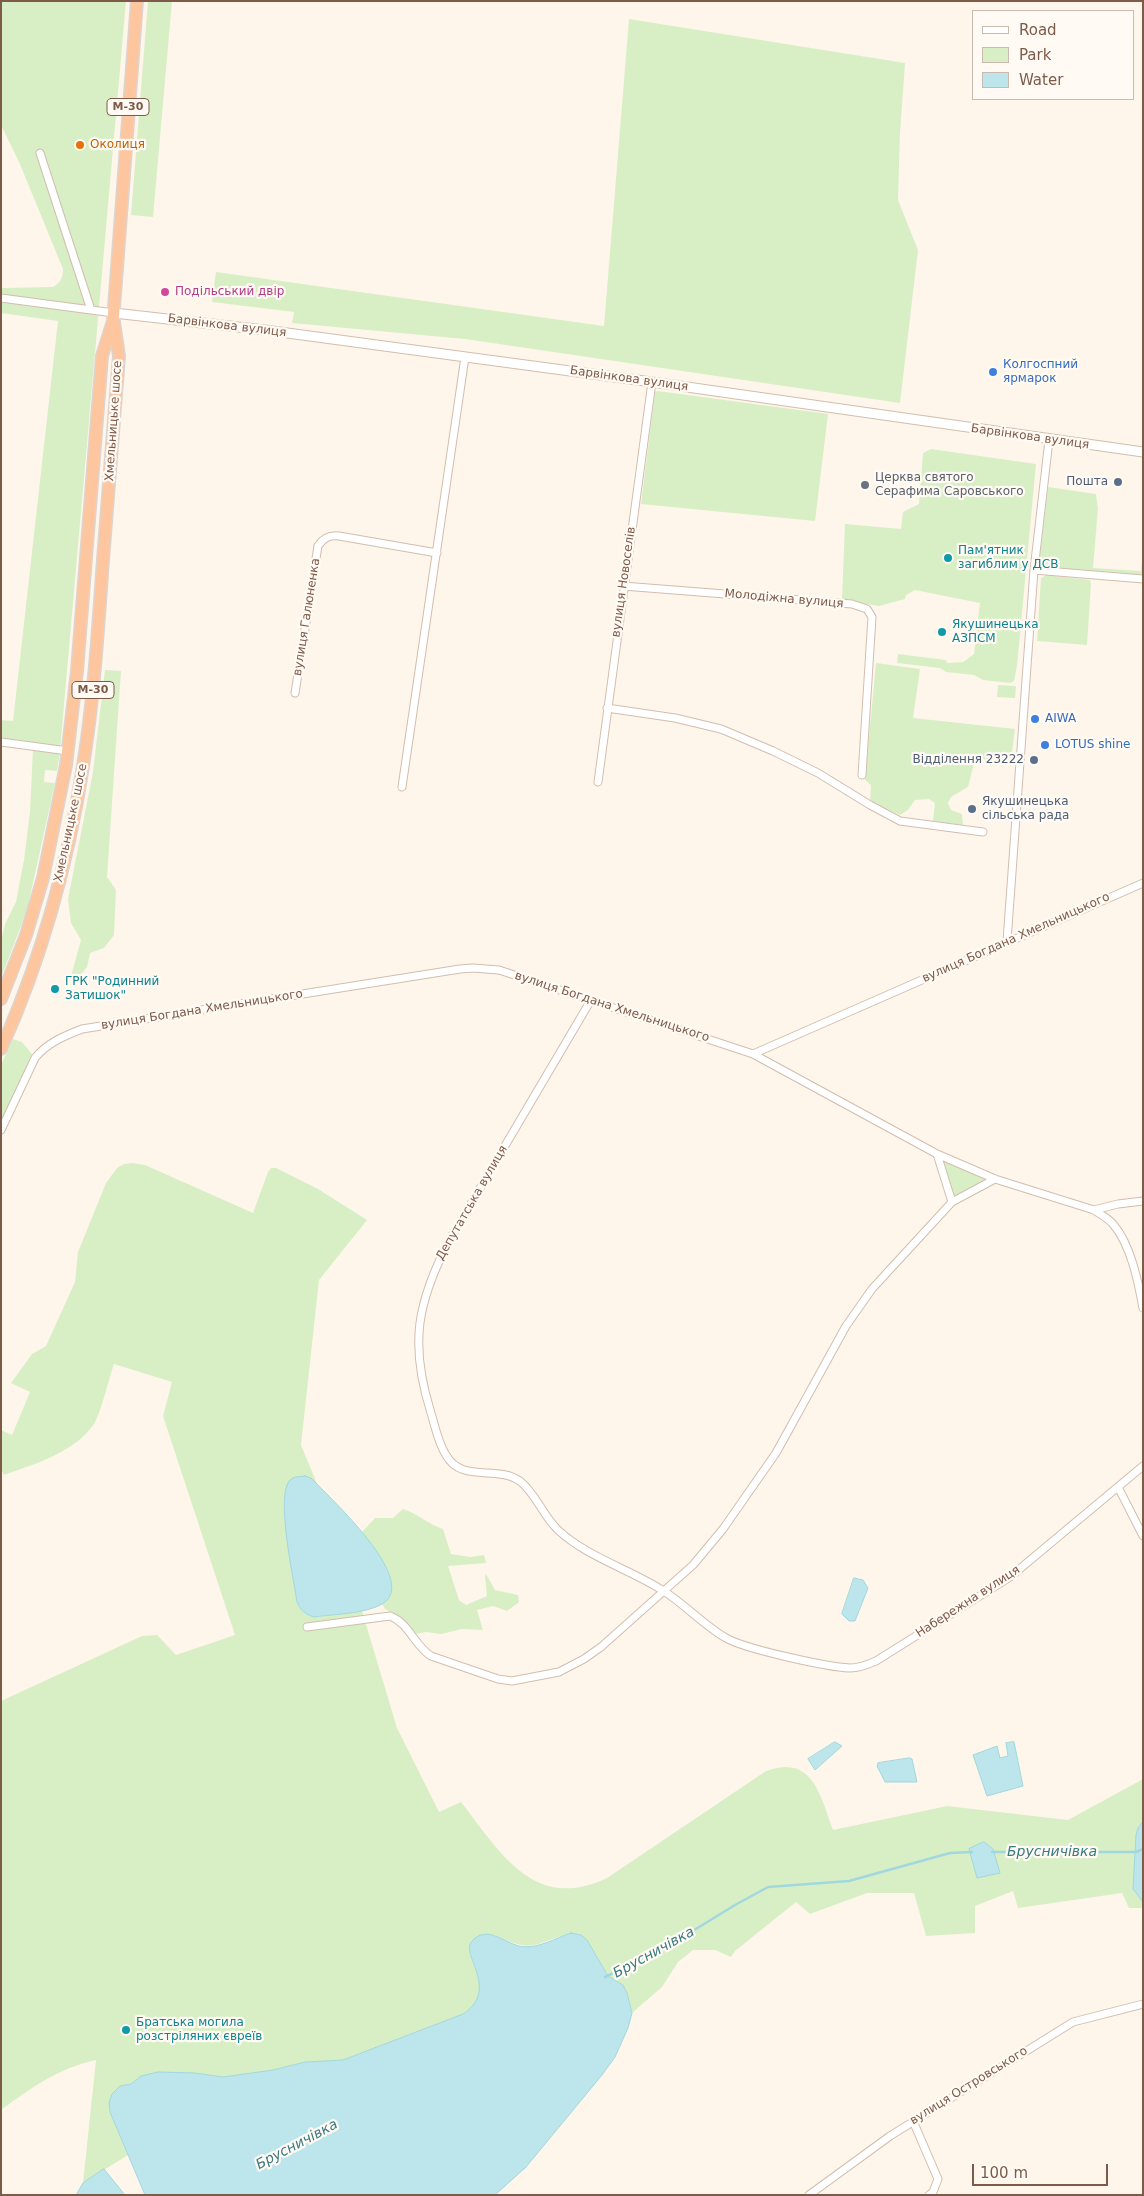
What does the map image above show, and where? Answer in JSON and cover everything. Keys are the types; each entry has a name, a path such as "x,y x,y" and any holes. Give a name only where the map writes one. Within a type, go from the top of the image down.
{"highway":[{"name":"М-30","path":"114,317 137,1"},
{"name":"Хмельницьке шосе","path":"1,999 26,935 43,878 58,812 68,751 77,671 102,356 114,317"},
{"name":"Хмельницьке шосе","path":"3,1042 37,952 60,881 83,768 94,672 119,356 114,317"}],"street":[{"path":"40,153 91,310"},
{"path":"1,298 91,310 114,317"},
{"name":"Барвінкова вулиця","path":"114,317 265,330 652,382 1143,452"},
{"path":"402,787 465,357"},
{"name":"вулиця Новоселів","path":"598,782 652,382"},
{"path":"1007,942 1034,570 1049,440"},
{"name":"вулиця Галюненка","path":"295,693 318,546 322,539 328,536 339,536 437,553"},
{"path":"1034,570 1143,579"},
{"name":"Молодіжна вулиця","path":"623,586 852,604 866,609 872,617 862,775"},
{"path":"607,708 675,718 721,729 818,774 870,806 900,820 984,832"},
{"path":"1,742 68,751"},
{"name":"вулиця Богдана Хмельницького","path":"1,1130 35,1058 52,1042 82,1029 473,968 500,970 753,1054 1143,883"},
{"name":"Депутатська вулиця","path":"591,1000 438,1261 427,1294 418,1331 419,1368 443,1450 454,1466 466,1471 516,1479 527,1489 557,1529 567,1537 663,1590 732,1642 825,1664"},
{"path":"753,1054 937,1154 995,1179 1094,1210 1112,1223 1120,1236 1134,1267 1143,1308"},
{"path":"937,1154 952,1202"},
{"path":"307,1627 390,1616 397,1618 422,1650 431,1656 498,1679 525,1679 559,1672 584,1659 693,1565 713,1543 758,1482 789,1432 846,1326 872,1289 952,1202 995,1179"},
{"path":"1094,1210 1118,1204 1143,1201"},
{"name":"Набережна вулиця","path":"825,1664 859,1667 887,1654 1010,1577 1143,1466"},
{"path":"1118,1487 1143,1536"},
{"name":"вулиця Островського","path":"809,2195 913,2122 1073,2022 1143,2004"},
{"path":"913,2122 938,2179 933,2192 929,2195"}],"green space":[{"path":"1,1 126,1 60,750 1,742 1,720 13,721 58,321 1,313 1,288 53,287 61,280 63,269 19,162 1,125"},
{"path":"148,1 172,1 153,217 131,215"},
{"path":"629,19 905,63 898,200 918,250 900,403 465,339 292,323 294,312 212,302 216,272 604,326"},
{"path":"655,392 828,414 815,521 641,504"},
{"path":"931,449 1036,464 1017,666 1014,681 1010,683 983,680 974,675 946,672 940,668 897,663 898,654 946,660 947,663 963,662 974,654 980,603 915,590 906,595 905,599 879,606 842,600 845,524 901,529 903,512 919,504 923,453"},
{"path":"1048,487 1096,494 1098,509 1093,568 1141,571 1143,549 1143,576 1041,568 1039,563"},
{"path":"1046,575 1090,580 1087,645 1037,641 1041,578"},
{"path":"876,663 920,669 913,718 1015,729 1011,760 975,759 968,787 951,797 948,803 951,810 962,814 963,825 933,821 935,803 929,799 915,800 908,810 900,815 870,802 871,785 865,780"},
{"path":"105,670 121,671 107,877 116,890 114,935 104,948 90,953 87,967 77,979 71,976 81,940 71,923 68,899 93,772"},
{"path":"998,685 1016,686 1015,698 997,697"},
{"path":"33,749 60,753 57,771 45,770 44,782 55,783 27,910 1,978 1,941 5,924 16,902 24,860 30,812"},
{"path":"13,1039 22,1042 35,1058 1,1130 1,1065"},
{"path":"937,1154 995,1179 952,1202"},
{"path":"124,1164 145,1165 253,1213 268,1172 271,1168 276,1168 318,1189 367,1220 319,1280 301,1445 318,1486 310,1482 284,1497 284,1515 297,1602 304,1612 314,1617 362,1611 397,1728 439,1812 461,1802 490,1840 521,1872 539,1883 559,1888 581,1887 607,1878 766,1771 782,1767 794,1768 804,1773 812,1781 824,1804 833,1830 947,1806 1068,1820 1143,1779 1143,1908 1129,1908 1122,1893 1018,1908 1013,1891 975,1906 975,1933 926,1936 914,1893 867,1893 810,1914 796,1902 735,1951 731,1957 715,1950 693,1950 678,1962 662,1987 632,2013 623,1985 608,1976 587,1940 571,1933 526,1946 494,1935 471,1941 470,1950 480,1986 479,1995 474,2005 463,2014 343,2060 305,2062 273,2070 223,2077 195,2073 141,2076 131,2084 120,2086 112,2094 109,2103 110,2112 128,2155 83,2183 96,2060 58,2074 34,2087 1,2110 1,1701 142,1636 157,1635 176,1655 235,1635 163,1416 172,1382 114,1364 97,1419 86,1434 54,1456 4,1475 1,1469 1,1430 12,1435 30,1392 11,1383 32,1354 46,1346 75,1282 78,1252 106,1183 117,1168"},
{"path":"403,1509 443,1529 451,1554 470,1557 484,1555 486,1563 448,1566 459,1600 466,1605 487,1596 486,1574 495,1590 518,1595 519,1602 507,1611 493,1606 477,1610 483,1630 462,1629 441,1634 426,1632 415,1634 402,1618 385,1609 382,1604 388,1599 389,1573 362,1532 375,1518 393,1518"}],"water":[{"path":"305,1476 311,1478 349,1517 378,1553 388,1571 392,1587 388,1599 382,1604 364,1610 314,1617 300,1608 297,1602 290,1558 284,1502 290,1480 295,1477"},
{"path":"854,1578 863,1580 868,1588 855,1621 849,1621 842,1614"},
{"path":"835,1742 842,1746 815,1770 808,1759"},
{"path":"1014,1742 1023,1786 987,1796 973,1755 997,1746 1000,1758 1008,1756 1006,1743"},
{"path":"912,1759 917,1782 885,1782 877,1766 878,1763"},
{"path":"1143,1822 1143,1902 1133,1889 1136,1835 1138,1828"},
{"path":"984,1842 993,1849 1000,1873 977,1878 969,1849"},
{"path":"571,1933 581,1935 587,1940 608,1976 623,1985 632,2013 628,2028 615,2057 602,2075 526,2167 495,2195 145,2195 110,2112 109,2103 112,2094 120,2086 131,2084 141,2076 158,2072 195,2073 223,2077 273,2070 305,2062 343,2060 463,2014 474,2004 479,1994 479,1983 469,1947 478,1936 489,1934 526,1947 539,1945"},
{"path":"104,2169 125,2195 76,2195 83,2183"}],"waterway":[{"name":"Брусничівка","path":"992,1852 1136,1852 1143,1849"},
{"name":"Брусничівка","path":"605,1977 665,1948 768,1887 849,1881 950,1853 972,1852"}],"place":[{"name":"Околиця","path":"80,145"},
{"name":"Подільський двір","path":"165,292"},
{"name":"Колгоспний ярмарок","path":"993,372"},
{"name":"Пошта","path":"1118,482"},
{"name":"Церква святого Серафима Саровського","path":"865,485"},
{"name":"Пам'ятник загиблим у ДСВ","path":"948,558"},
{"name":"Якушинецька АЗПСМ","path":"942,632"},
{"name":"AIWA","path":"1035,719"},
{"name":"LOTUS shine","path":"1045,745"},
{"name":"Відділення 23222","path":"1034,760"},
{"name":"Якушинецька сільська рада","path":"972,809"},
{"name":"ГРК \"Родинний Затишок\"","path":"55,989"},
{"name":"Братська могила розстріляних євреїв","path":"126,2030"}]}
